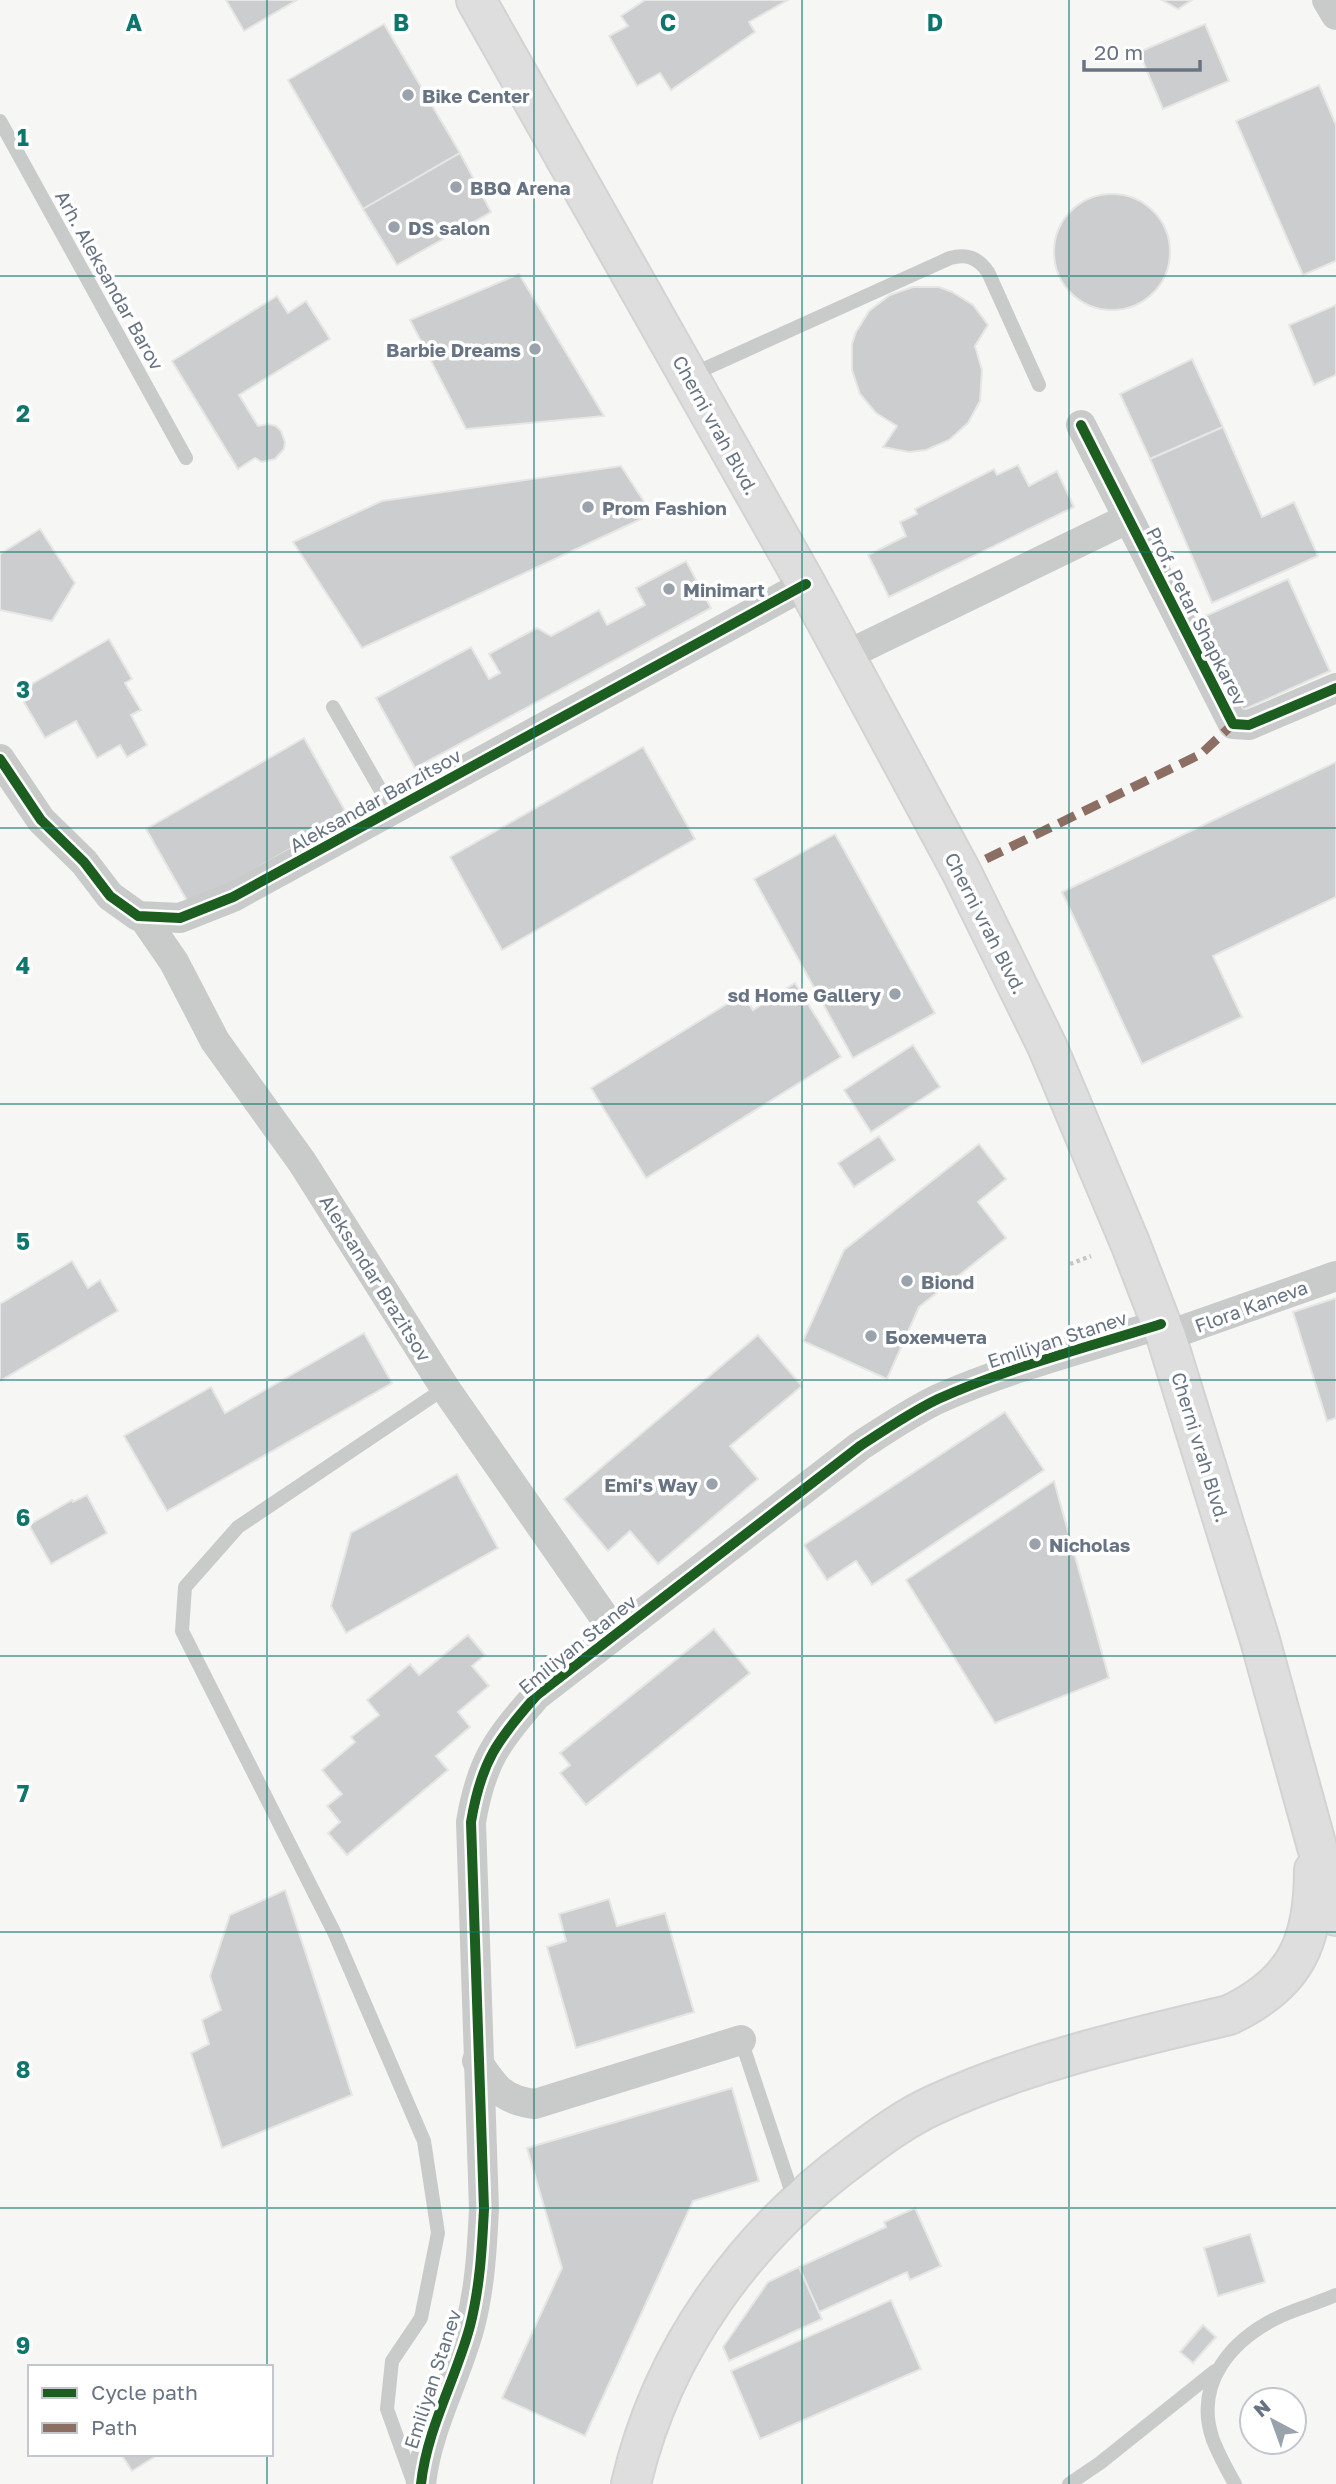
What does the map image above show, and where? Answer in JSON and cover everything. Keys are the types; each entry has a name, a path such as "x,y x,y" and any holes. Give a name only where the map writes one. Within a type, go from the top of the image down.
{"main road":[{"name":"Cherni vrah Blvd.","path":"476,0 806,584 961,871 1047,1046 1164,1330 1260,1640 1336,1916"},
{"path":"631,2484 653,2415 680,2353 712,2301 747,2254 796,2204 846,2161 890,2130 934,2105 1041,2063 1229,2015 1251,2004 1272,1989 1285,1975 1302,1948 1314,1892 1313,1836"}],"street":[{"path":"1327,0 1336,15"},
{"name":"Prof. Petar Shapkarev","path":"1080,425 1233,724 1249,725 1336,688"},
{"path":"845,656 1127,519"},
{"name":"Aleksandar Barzitsov","path":"143,918 180,918 233,897 806,584"},
{"path":"0,759 41,820 84,862 110,896 143,918"},
{"name":"Aleksandar Brazitsov","path":"143,918 174,962 215,1041 302,1162 445,1388 616,1634"},
{"name":"Flora Kaneva","path":"1164,1330 1336,1276"},
{"name":"Emiliyan Stanev","path":"421,2484 434,2425 453,2380 471,2325 481,2266 484,2209 471,1822 477,1786 490,1754 537,1695 860,1446 898,1421 939,1399 989,1379 1164,1330"},
{"path":"477,2061 494,2086 506,2096 519,2102 535,2104 741,2040"}],"lane":[{"name":"Arh. Aleksandar Barov","path":"0,121 186,458"},
{"path":"689,376 961,255 972,257 988,272 1039,385"},
{"path":"333,707 392,810"},
{"path":"414,2484 387,2409 392,2361 421,2318 438,2233 424,2141 334,1932 182,1631 185,1587 238,1527 445,1388"},
{"path":"741,2040 796,2204"},
{"path":"1235,2484 1213,2439 1209,2416 1209,2389 1219,2367 1230,2352 1261,2327 1282,2315 1336,2295"},
{"path":"1069,2484 1100,2463 1219,2367"}],"path":[{"path":"1070,1264 1091,1256"}],"building":[{"path":"226,0 297,0 244,31"},
{"path":"645,0 788,0 749,22 755,32 671,90 660,73 637,86 609,36 628,26 621,16"},
{"path":"1162,0 1192,0 1178,9"},
{"path":"384,24 460,153 363,209 288,80"},
{"path":"1205,24 1229,81 1163,109 1139,52"},
{"path":"1319,85 1336,125 1336,261 1303,275 1236,121"},
{"path":"460,153 491,212 397,265 363,209"},
{"path":"1112,194 1134,198 1153,211 1166,230 1170,252 1166,274 1153,293 1134,306 1112,310 1090,306 1071,293 1058,274 1054,252 1058,230 1071,211 1090,198"},
{"path":"519,274 604,416 466,429 410,320"},
{"path":"913,287 939,287 952,292 973,305 988,325 975,346 982,370 980,401 968,423 949,440 926,450 909,452 883,447 897,426 876,413 860,394 852,370 852,344 869,311 890,295"},
{"path":"277,296 288,313 306,301 330,339 239,395 258,426 276,426 285,442 284,449 275,459 262,462 255,458 238,469 172,361"},
{"path":"1336,305 1336,375 1314,385 1289,325"},
{"path":"1192,359 1223,427 1150,459 1120,394"},
{"path":"1223,427 1262,517 1294,502 1318,556 1212,603 1150,459"},
{"path":"1018,465 1029,486 1057,471 1074,507 889,597 868,555 906,536 900,522 917,514 915,509 994,469 997,475"},
{"path":"621,466 652,514 362,648 293,542 382,501"},
{"path":"40,529 75,583 52,621 0,610 0,554"},
{"path":"686,561 711,608 415,768 376,698 471,647 489,679 500,673 489,654 537,628 551,636 599,610 607,625 645,605 636,588"},
{"path":"1288,579 1330,671 1243,710 1201,618"},
{"path":"109,639 132,679 125,683 141,710 131,715 147,745 127,757 120,745 97,758 76,721 45,738 18,692"},
{"path":"304,738 348,816 190,906 146,829"},
{"path":"643,747 695,839 502,950 450,857"},
{"path":"1336,762 1336,897 1213,956 1242,1017 1142,1064 1062,892"},
{"path":"835,834 935,1013 853,1058 754,879"},
{"path":"795,983 841,1057 646,1178 591,1088 743,994 753,1010"},
{"path":"913,1045 940,1087 871,1132 844,1090"},
{"path":"879,1136 895,1160 854,1187 838,1163"},
{"path":"979,1144 1006,1179 978,1202 1006,1238 919,1307 887,1379 803,1341 844,1250"},
{"path":"72,1261 88,1288 100,1280 118,1311 0,1381 0,1304"},
{"path":"1336,1298 1336,1418 1327,1421 1293,1312"},
{"path":"364,1333 392,1383 167,1511 124,1436 211,1387 225,1413"},
{"path":"758,1335 802,1386 730,1446 758,1479 658,1564 630,1531 608,1551 564,1499"},
{"path":"1005,1412 1044,1470 872,1585 856,1561 827,1580 804,1545"},
{"path":"457,1474 498,1548 346,1633 331,1606 351,1533"},
{"path":"1054,1481 1109,1678 995,1723 906,1580"},
{"path":"87,1495 107,1533 51,1564 29,1525 72,1500 73,1502"},
{"path":"714,1629 750,1673 586,1805 560,1773 570,1765 560,1753"},
{"path":"468,1635 485,1655 472,1666 489,1686 458,1712 470,1727 436,1756 448,1770 347,1855 328,1833 340,1822 327,1806 342,1794 322,1770 355,1742 351,1737 379,1715 367,1700 410,1664 419,1675"},
{"path":"285,1890 352,2095 222,2148 191,2053 209,2044 202,2020 221,2010 210,1976 230,1915"},
{"path":"609,1899 617,1926 665,1913 694,2012 576,2048 547,1947 566,1941 559,1914"},
{"path":"732,2088 759,2181 693,2201 585,2436 502,2398 562,2268 527,2148"},
{"path":"915,2208 941,2266 910,2280 907,2272 819,2312 799,2267 886,2227 884,2222"},
{"path":"1250,2234 1265,2282 1218,2296 1204,2248"},
{"path":"799,2267 822,2319 729,2361 723,2347 768,2282"},
{"path":"891,2300 921,2369 760,2439 731,2371"},
{"path":"1203,2325 1216,2337 1193,2363 1180,2352"},
{"path":"122,2456 156,2456 132,2471"}],"marked path":[{"path":"986,859 1201,754 1233,724"}],"cycle path":[{"path":"1081,425 1233,724 1249,725 1336,688"},
{"path":"0,759 41,820 84,862 110,896 138,916 180,918 233,897 806,584"},
{"path":"421,2484 435,2423 470,2326 480,2268 484,2209 471,1822 480,1783 501,1739 537,1695 860,1446 918,1409 991,1377 1161,1324"}],"place":[{"name":"Bike Center","path":"408,95"},
{"name":"BBQ Arena","path":"456,187"},
{"name":"DS salon","path":"394,227"},
{"name":"Barbie Dreams","path":"535,349"},
{"name":"Prom Fashion","path":"588,507"},
{"name":"Minimart","path":"669,589"},
{"name":"sd Home Gallery","path":"895,994"},
{"name":"Biond","path":"907,1281"},
{"name":"Бохемчета","path":"871,1336"},
{"name":"Emi's Way","path":"712,1484"},
{"name":"Nicholas","path":"1035,1544"}]}
